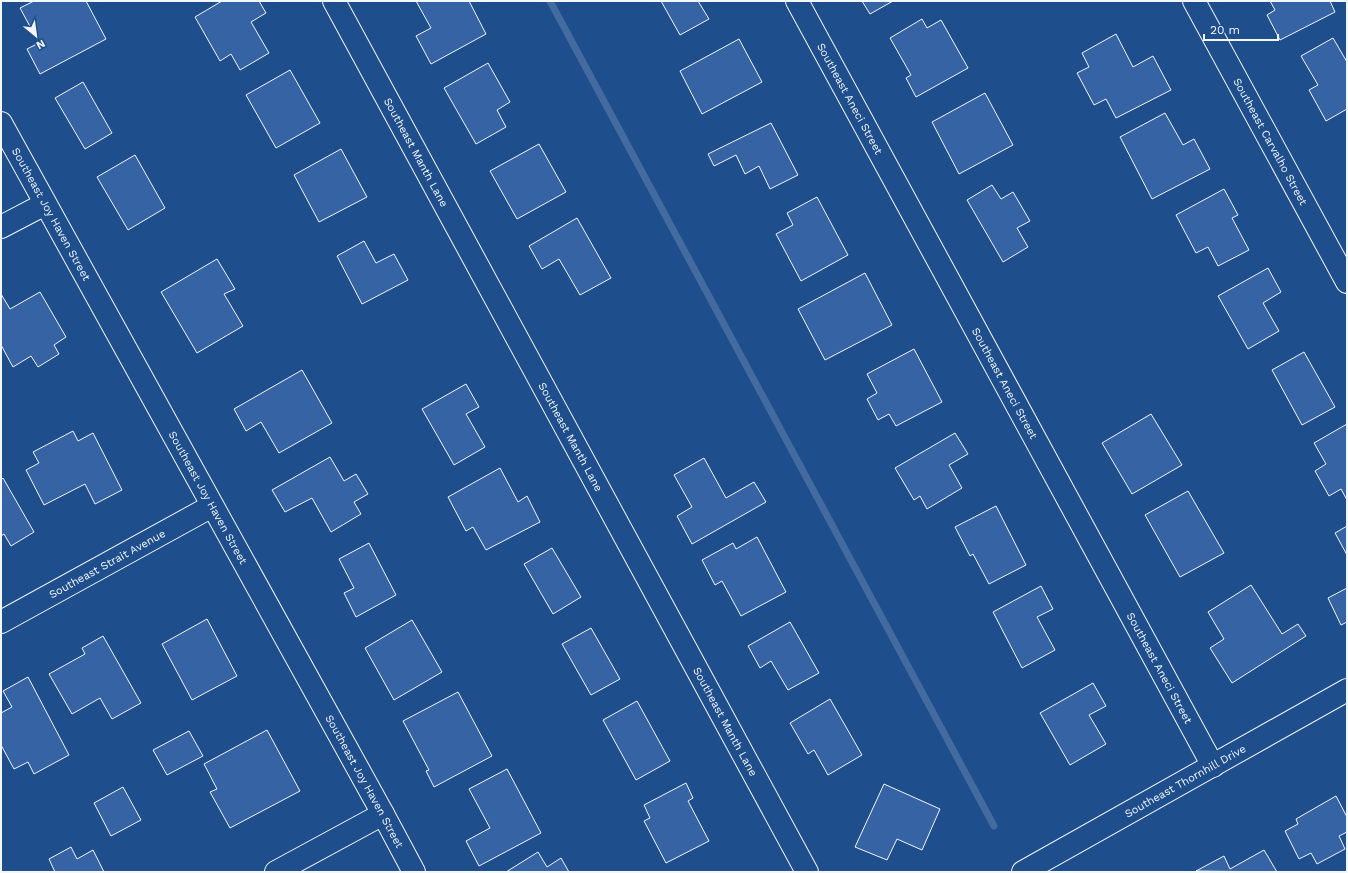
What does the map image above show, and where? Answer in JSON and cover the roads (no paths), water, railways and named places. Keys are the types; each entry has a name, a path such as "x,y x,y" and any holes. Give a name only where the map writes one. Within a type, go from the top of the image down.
{"street":[{"name":"Southeast Manth Lane","path":"334,1 808,872"},
{"name":"Southeast Aneci Street","path":"797,1 1213,766"},
{"name":"Southeast Carvalho Street","path":"1194,1 1347,282"},
{"name":"Southeast Joy Haven Street","path":"1,123 414,872"},
{"path":"1,227 45,204"},
{"name":"Southeast Strait Avenue","path":"1,622 212,506"},
{"name":"Southeast Thornhill Drive","path":"1024,872 1347,690"},
{"path":"276,872 383,814"}],"waterway":[{"path":"550,1 994,826"}]}
